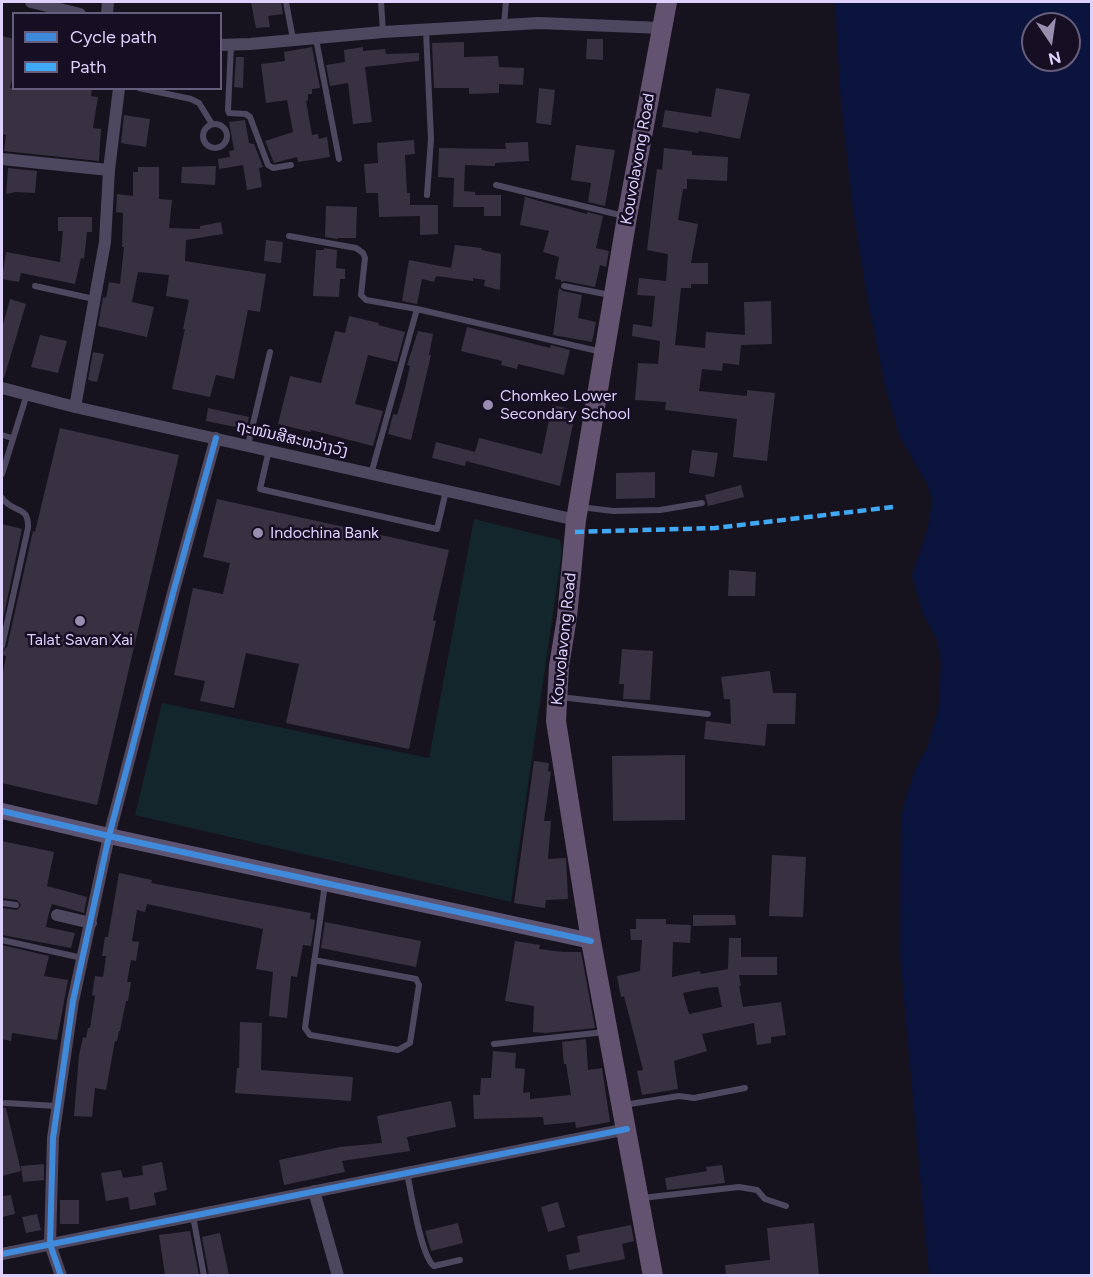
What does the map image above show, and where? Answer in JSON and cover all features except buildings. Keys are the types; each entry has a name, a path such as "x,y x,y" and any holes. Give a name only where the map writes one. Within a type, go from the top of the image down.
{"main road":[{"name":"Kouvolavong Road","path":"653,1275 591,941 556,721 559,666 567,617 578,514 627,217 667,2"}],"street":[{"path":"31,2 49,10 64,12"},
{"path":"226,45 383,32 539,23 662,28"},
{"path":"75,407 105,242 109,170 119,90"},
{"path":"2,159 109,170"},
{"name":"ຖະໜົນສີສະຫວ່າງວົງ","path":"2,388 75,407 446,491 578,514"},
{"path":"61,1275 51,1244 53,1138 74,1001 109,836 216,438"},
{"path":"2,811 591,941"},
{"path":"57,915 91,923"},
{"path":"2,1254 627,1129"},
{"path":"314,1191 338,1275"}],"lane":[{"path":"286,2 293,39"},
{"path":"381,2 383,32"},
{"path":"504,25 506,2"},
{"path":"426,30 430,139 427,195"},
{"path":"315,38 339,159"},
{"path":"226,45 229,113 246,114 250,117 268,165 273,168 291,165"},
{"path":"148,90 199,103 212,124"},
{"path":"212,124 220,125 227,135 225,143 215,149 207,146 202,136 205,129 212,124"},
{"path":"496,185 627,217"},
{"path":"289,236 356,248 363,253 361,295 366,300 417,309 604,352"},
{"path":"35,286 94,299"},
{"path":"564,286 614,296"},
{"path":"371,474 417,309"},
{"path":"248,445 270,352"},
{"path":"2,474 28,394"},
{"path":"2,435 12,438"},
{"path":"269,450 260,489 437,530 446,491"},
{"path":"2,498 7,505 24,512 28,517 28,528 2,646"},
{"path":"578,514 660,510 702,503"},
{"path":"558,697 708,714"},
{"path":"314,960 416,979 419,985 410,1044 398,1050 310,1035 305,1028 314,960 325,883"},
{"path":"2,903 15,905"},
{"path":"2,940 83,958"},
{"path":"494,1044 608,1031"},
{"path":"622,1105 679,1096 694,1098 745,1088"},
{"path":"5,1103 58,1106"},
{"path":"407,1173 429,1261 434,1266 460,1260"},
{"path":"640,1198 739,1187 757,1190 765,1199 786,1206"},
{"path":"193,1216 204,1275"}],"green space":[{"path":"474,519 560,540 562,551 511,902 135,815 162,703 429,758"}],"shaded area":[{"path":"835,2 1091,2 1091,1275 929,1275 900,956 901,815 914,772 928,746 939,707 941,661 936,638 923,614 912,576 928,527 932,500 927,484 900,437 885,386 867,297 853,209 841,104"}],"marked path":[{"path":"575,532 715,528 893,507"}],"cycle path":[{"path":"61,1276 50,1244 53,1138 73,1001 109,836 216,438"},
{"path":"2,811 591,941"},
{"path":"2,1254 627,1129"}],"place":[{"name":"Chomkeo Lower Secondary School","path":"488,405"},
{"name":"Indochina Bank","path":"258,533"},
{"name":"Talat Savan Xai","path":"80,621"}]}
